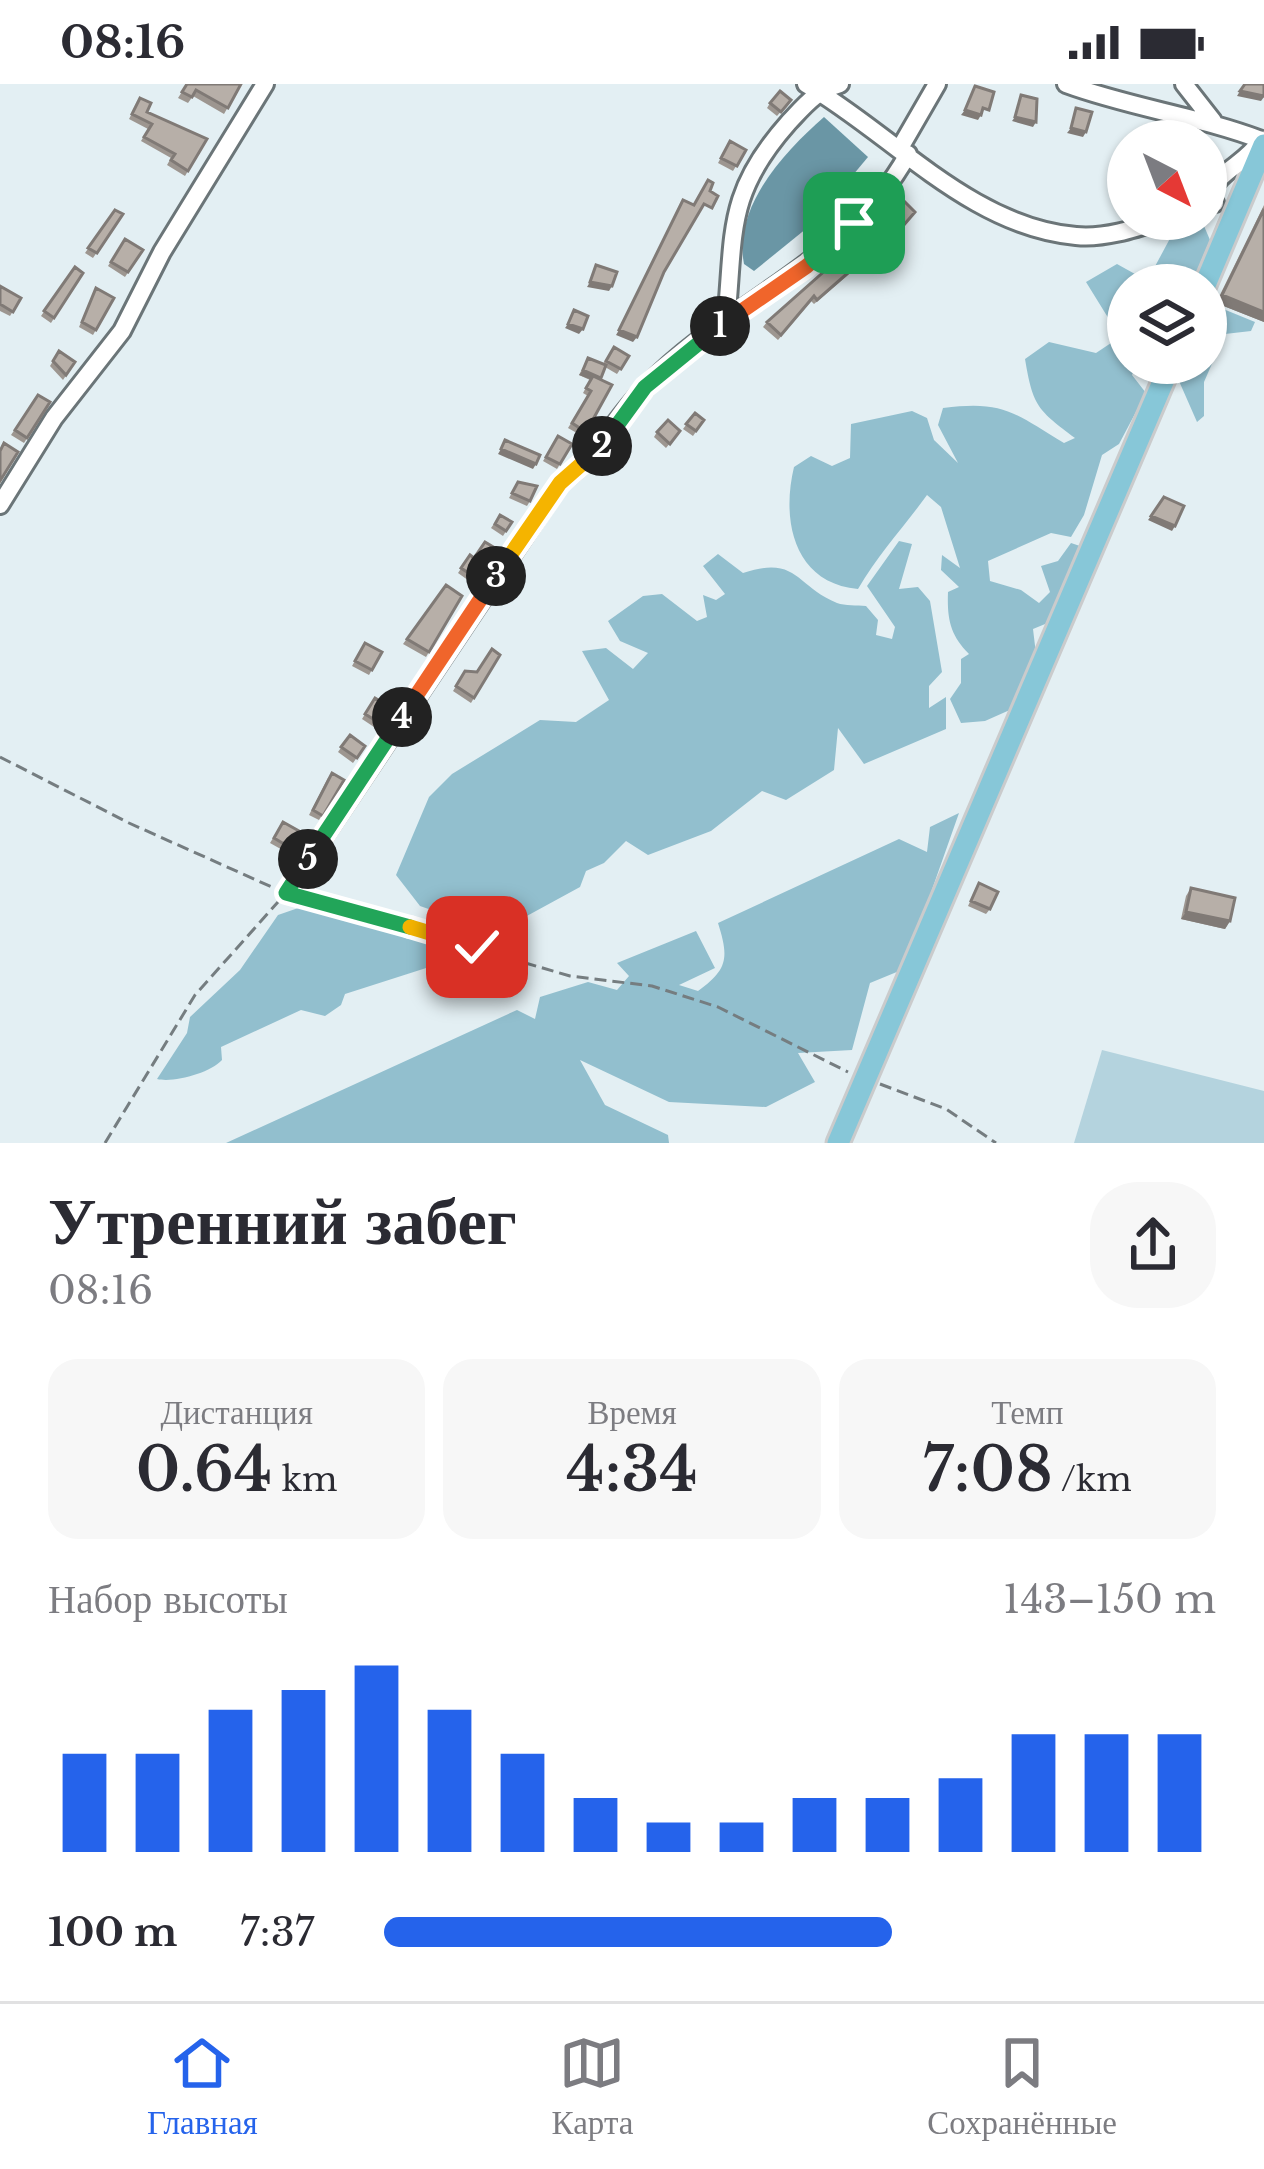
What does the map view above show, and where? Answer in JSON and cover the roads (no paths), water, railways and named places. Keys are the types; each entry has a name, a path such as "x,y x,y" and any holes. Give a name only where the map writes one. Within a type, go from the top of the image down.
{"main road":[{"path":"1213,264 1263,140"},
{"path":"838,1143 1163,384"}],"street":[{"path":"0,505 54,418 122,331 162,252 265,84"},
{"path":"726,322 734,211 746,178 812,87 840,84"},
{"path":"286,893 560,483 593,460 645,387 838,237 892,183 937,84"},
{"path":"1066,84 1145,110 1196,120"},
{"path":"1184,84 1214,120"},
{"path":"812,87 963,194 1050,232 1107,234"},
{"path":"1227,127 1263,140 1252,155 1227,171"},
{"path":"1227,200 1243,195"}]}
